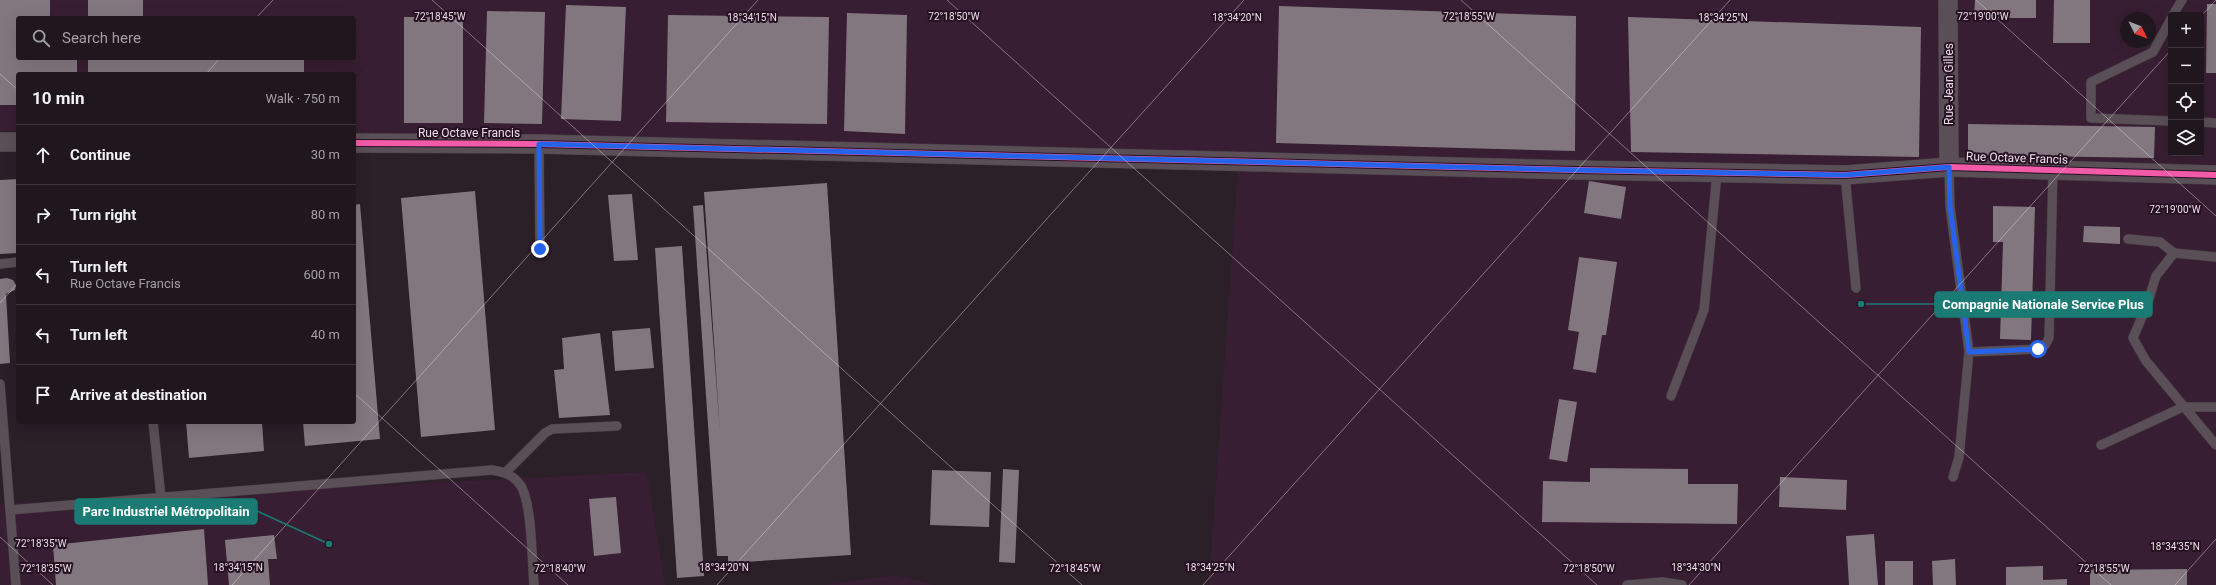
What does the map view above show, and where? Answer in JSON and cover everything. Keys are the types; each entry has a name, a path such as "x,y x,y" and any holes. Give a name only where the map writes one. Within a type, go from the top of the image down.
{"street":[{"name":"Rue Jean Gilles","path":"1948,0 1949,167"},
{"path":"0,142 16,142"},
{"name":"Rue Octave Francis","path":"356,143 539,144 1717,173 1845,175 1949,167 2216,175"}],"lane":[{"path":"2175,12 2182,0"},
{"path":"2168,24 2153,52 2091,82 2091,118 2168,121"},
{"path":"2204,122 2216,123"},
{"path":"539,144 540,249"},
{"path":"1949,167 1950,206 1969,352 1960,457 1953,477"},
{"path":"1969,352 2038,349 2045,345 2049,338 2053,170"},
{"path":"1671,396 1704,310 1717,173"},
{"path":"1845,175 1856,288"},
{"path":"2128,238 2160,242 2174,253 2216,256"},
{"path":"2174,253 2156,276 2147,305 2133,338 2146,361 2216,445"},
{"path":"0,264 16,262"},
{"path":"0,384 16,585"},
{"path":"2101,445 2183,407 2216,407"},
{"path":"153,424 161,497"},
{"path":"506,472 545,433 552,429 617,426"},
{"path":"10,510 492,470 506,472 521,486 526,501 534,585"},
{"path":"1627,585 1662,582 1682,585"}],"shaded area":[{"path":"0,0 2216,0 2216,585 1209,585 1239,154 356,137 356,72 16,72 16,131 0,131"},
{"path":"647,472 665,585 0,585 0,504"},
{"path":"896,575 934,585 823,585"}],"building":[{"path":"0,0 50,0 50,16 16,16 16,60 77,60 77,72 16,72 16,105 0,105"},
{"path":"88,0 143,0 143,16 88,16"},
{"path":"1975,0 2036,0 2036,18 1974,18"},
{"path":"2054,0 2090,0 2090,43 2053,43"},
{"path":"2207,4 2216,4 2216,73 2206,73"},
{"path":"566,5 626,7 621,121 561,119"},
{"path":"1279,6 1576,16 1575,151 1276,143"},
{"path":"487,11 545,12 542,124 484,123"},
{"path":"847,13 907,15 905,134 844,131"},
{"path":"668,15 829,17 827,124 666,122"},
{"path":"404,17 463,17 463,123 404,123"},
{"path":"1628,17 1921,27 1919,157 1631,152"},
{"path":"88,60 304,60 304,72 88,72"},
{"path":"1968,124 2155,127 2154,158 1968,155"},
{"path":"16,179 16,253 0,254 0,180"},
{"path":"1589,181 1626,187 1621,219 1584,213"},
{"path":"827,183 851,555 728,563 728,556 717,556 693,206 703,205 720,432 704,192"},
{"path":"475,191 495,430 421,437 401,198"},
{"path":"632,194 638,260 614,261 608,195"},
{"path":"360,204 380,439 305,446 303,424 356,424 356,205"},
{"path":"1993,206 2035,207 2031,340 2000,339 2003,242 1993,242"},
{"path":"2084,226 2120,227 2120,244 2083,242"},
{"path":"682,246 704,576 677,578 655,248"},
{"path":"1579,257 1617,262 1606,335 1602,335 1596,373 1573,369 1579,332 1568,330"},
{"path":"7,278 13,280 16,285 15,290 6,294 10,363 0,364 0,279"},
{"path":"650,328 654,368 615,371 612,331"},
{"path":"600,333 610,415 559,418 554,370 564,369 562,338"},
{"path":"1559,399 1577,402 1567,462 1549,459"},
{"path":"186,424 262,424 264,451 189,458"},
{"path":"1590,468 1688,469 1688,484 1738,484 1737,524 1542,522 1543,481 1590,482"},
{"path":"1003,469 1019,470 1015,563 999,562"},
{"path":"932,470 991,472 989,527 930,525"},
{"path":"1780,477 1847,480 1846,510 1779,507"},
{"path":"616,497 621,553 594,556 589,499"},
{"path":"204,529 208,585 56,585 53,545"},
{"path":"1874,534 1878,585 1849,585 1846,536"},
{"path":"274,535 277,559 268,559 270,585 229,585 225,540"},
{"path":"1955,559 1956,585 1933,585 1932,561"},
{"path":"1885,561 1913,561 1913,585 1885,585"},
{"path":"2043,566 2043,580 2067,579 2067,585 2006,585 2006,567"},
{"path":"2187,569 2187,585 2090,585 2090,570"}],"cycle path":[{"path":"356,143 539,144 1577,170 1845,175 1949,167 2216,175"}],"place":[{"name":"Compagnie Nationale Service Plus","path":"1861,304"},
{"name":"Parc Industriel Métropolitain","path":"329,544"}],"route":[{"path":"540,249 539,144 1577,170 1845,175 1949,167 1950,206 1969,352 2038,349"}]}
